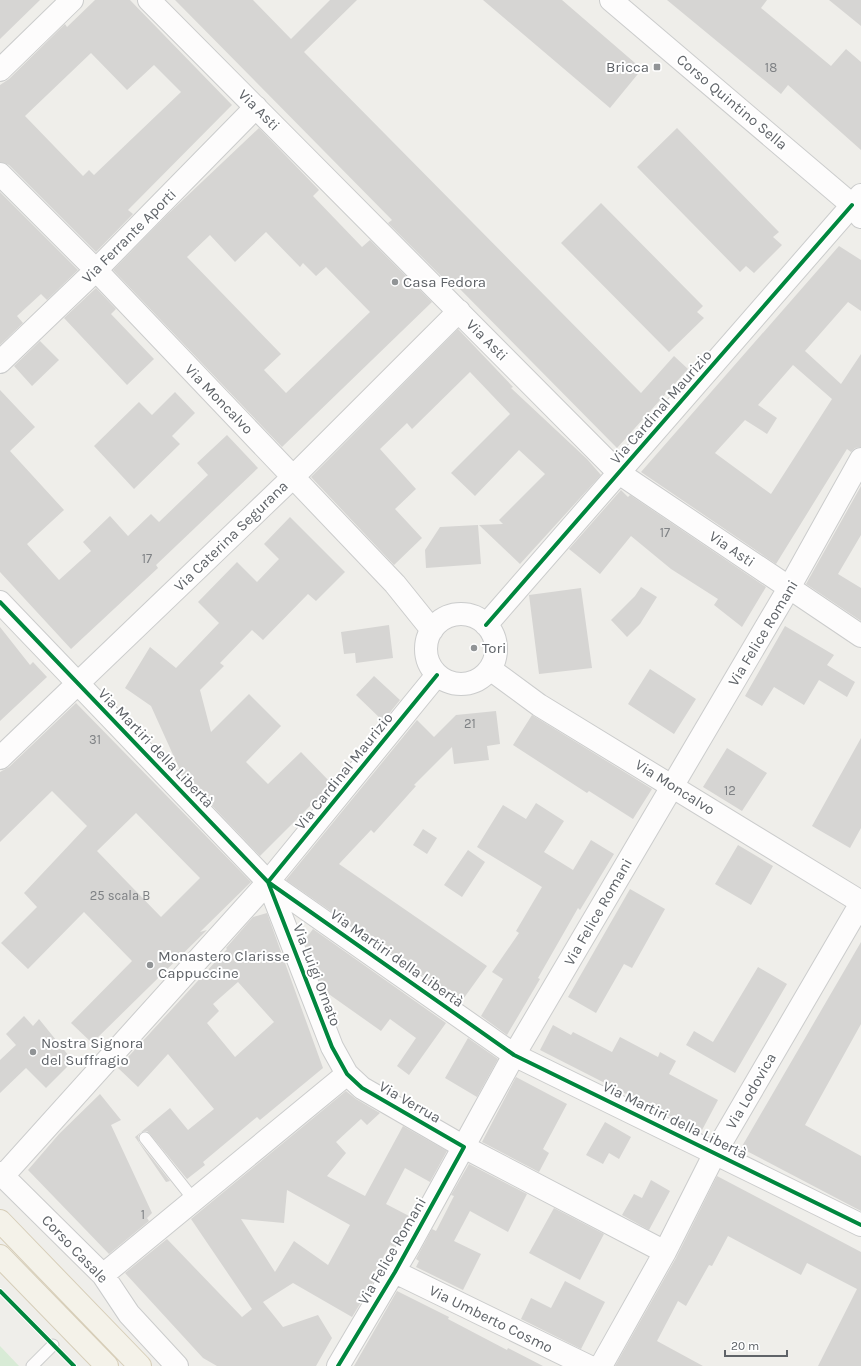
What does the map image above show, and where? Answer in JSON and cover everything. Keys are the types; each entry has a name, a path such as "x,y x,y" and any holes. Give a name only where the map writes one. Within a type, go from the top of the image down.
{"main road":[{"path":"0,1221 140,1366"},
{"path":"0,1256 107,1366"}],"street":[{"path":"0,70 72,0"},
{"name":"Via Asti","path":"149,0 619,473 861,636"},
{"name":"Corso Quintino Sella","path":"611,0 859,206"},
{"name":"Via Ferrante Aporti","path":"0,362 96,270 256,107"},
{"name":"Via Moncalvo","path":"0,174 96,270 395,584 432,630"},
{"name":"Via Cardinal Maurizio","path":"486,625 619,473 859,206"},
{"name":"Via Caterina Segurana","path":"0,758 293,477 459,311"},
{"name":"Via Felice Romani","path":"338,1366 395,1272 514,1055 789,588 861,459"},
{"name":"Via Martiri della Libertà","path":"0,602 268,882 514,1055 861,1225"},
{"path":"462,614 474,616 486,625 492,632 496,643 496,654 490,669 486,674 477,681 466,684 455,684 444,680 437,675 429,664 426,653 427,641 432,630 440,621 450,615 462,614"},
{"name":"Via Moncalvo","path":"490,669 539,705 672,785 861,903"},
{"name":"Via Cardinal Maurizio","path":"1,1174 268,882 437,675"},
{"name":"Via Luigi Ornato","path":"268,882 332,1047 348,1074"},
{"name":"Via Lodovica","path":"601,1366 665,1252 714,1153 861,903"},
{"path":"122,1348 103,1275 348,1074"},
{"name":"Via Verrua","path":"348,1074 362,1088 464,1147 665,1252"},
{"name":"Corso Casale","path":"1,1174 103,1275 129,1314 177,1366"},
{"name":"Via Umberto Cosmo","path":"395,1272 588,1366"}],"lane":[{"path":"145,1138 194,1200"},
{"path":"32,1366 53,1345"}],"green space":[{"path":"0,1346 19,1366 0,1366"}],"building":[{"path":"0,0 40,0 0,39"},
{"path":"95,0 130,0 232,105 128,210 133,214 96,252 9,165 0,162 0,85 9,79 65,24 67,27","holes":["91,53 127,90 154,65 181,92 94,175 89,170 83,176 25,116"]},
{"path":"175,0 253,0 291,39 330,0 357,0 304,52 641,393 674,356 688,369 617,448 453,282 450,285 388,223 392,220"},
{"path":"483,0 562,0 642,69 610,108"},
{"path":"667,0 767,0 761,8 831,66 846,49 861,62 861,150 788,85 781,94"},
{"path":"829,0 861,0 861,26"},
{"path":"259,128 319,190 313,196 362,247 370,240 432,302 282,447 113,270 167,215","holes":["266,232 300,267 303,263 316,276 326,267 370,312 286,393 264,370 281,354 187,257 210,235 235,262"]},
{"path":"677,128 779,232 773,237 782,245 754,273 746,266 740,272 637,167"},
{"path":"0,192 78,270 47,300 41,294 17,316 23,323 0,345"},
{"path":"601,203 703,306 697,312 704,318 669,352 561,243"},
{"path":"839,246 861,260 861,311 848,302 805,351 841,384 861,354 861,447 855,448 851,452 847,449 776,564 641,472","holes":["793,365 832,399 771,494 715,453 745,420 767,434 777,418 758,405"]},
{"path":"96,288 116,309 111,314 154,359 127,385 64,318"},
{"path":"458,329 513,387 511,388 587,459 601,475 520,564 479,525 503,524 499,520 545,474 519,450 475,496 451,473 510,414 470,372 412,429 407,423 380,449 416,489 395,509 422,538 394,565 311,477"},
{"path":"40,341 59,360 32,386 14,366"},
{"path":"0,390 35,427 10,451 64,510 27,544 59,580 91,551 83,542 110,516 128,536 151,514 159,522 208,475 197,463 227,435 258,468 156,565 158,568 71,649 0,572"},
{"path":"175,392 195,413 172,436 180,444 134,489 94,446 139,402 152,415"},
{"path":"861,486 861,535 838,574 861,588 861,621 806,584"},
{"path":"621,490 628,497 630,495 766,587 742,627 714,605 718,599 671,569 631,536 600,574 569,549"},
{"path":"290,517 345,572 316,601 308,594 263,640 252,630 220,663 224,666 200,690 211,732 249,694 281,726 246,762 268,784 301,752 332,784 260,856 178,770 179,768 151,706 125,688 150,647 176,668 219,623 198,602 237,562 257,582 279,559 264,544"},
{"path":"478,525 481,564 426,568 425,550 440,527"},
{"path":"641,587 657,597 640,624 627,637 611,620 635,596"},
{"path":"581,588 592,668 539,674 529,595"},
{"path":"389,625 393,658 356,663 355,653 344,654 341,632"},
{"path":"785,626 834,655 827,665 855,682 847,697 819,680 804,705 774,687 762,706 745,696"},
{"path":"0,627 30,665 33,662 47,677 0,721"},
{"path":"650,669 696,699 674,734 628,704"},
{"path":"374,676 400,700 383,721 356,695"},
{"path":"76,703 251,882 200,932 207,930 92,1043 71,1023 132,961 84,912 28,969 1,943 37,907 24,893 87,826 52,791 0,842 0,772 9,767","holes":["136,813 200,878 161,917 97,851"]},
{"path":"496,711 500,744 487,746 489,760 454,764 452,747 414,785 416,786 374,833 371,830 339,864 487,966 461,1002 286,880 417,720 434,737 456,715"},
{"path":"532,715 652,789 633,819 589,791 587,793 513,745"},
{"path":"861,738 861,828 850,848 812,826"},
{"path":"727,748 767,773 742,811 703,787"},
{"path":"536,803 564,821 544,852 573,870 591,840 614,854 580,910 578,908 538,978 540,979 507,1035 481,1016 503,979 492,972 519,933 516,931 542,887 477,847 503,805 526,819"},
{"path":"423,829 437,838 427,854 413,845"},
{"path":"738,845 773,866 751,905 715,884"},
{"path":"468,850 485,862 462,897 444,885"},
{"path":"630,889 665,909 632,968 624,964 596,1013 568,997"},
{"path":"267,913 323,1068 260,1120 257,1117 203,1162 205,1165 187,1179 147,1131 141,1132 170,1108 188,1130 214,1109 168,1054 138,1087 118,1068 227,949 226,948 253,917","holes":["238,982 274,1022 235,1057 207,1023 219,1011 213,1004"]},
{"path":"313,929 446,1023 409,1075 397,1066 416,1038 390,1019 381,1031 323,990 304,941"},
{"path":"861,942 861,1024 805,1125 861,1156 861,1211 741,1148"},
{"path":"758,967 787,984 735,1073 686,1045 694,1031 713,1042"},
{"name":"Nostra Signora del Suffragio","path":"24,1016 33,1026 39,1019 73,1061 46,1088 26,1068 0,1093 0,1060 16,1045 6,1034"},
{"path":"553,1025 571,1035 573,1032 612,1052 620,1037 658,1057 660,1052 676,1061 669,1074 718,1100 701,1132 540,1050"},
{"path":"468,1038 498,1059 477,1097 445,1078"},
{"path":"516,1077 567,1104 543,1149 549,1153 539,1172 482,1142"},
{"path":"346,1091 356,1099 380,1113 367,1125 361,1119 336,1142 346,1153 327,1176 365,1196 403,1126 447,1151 430,1182 405,1168 386,1204 411,1217 394,1247 390,1245 372,1277 375,1279 352,1317 293,1283 263,1302 283,1327 318,1315 332,1338 316,1366 217,1366 203,1358 125,1273 167,1239 242,1317 252,1309 191,1219","holes":["287,1190 350,1225 328,1265 294,1241 275,1272 241,1219 284,1223"]},
{"path":"100,1094 121,1120 111,1125 152,1213 147,1218 149,1221 109,1254 28,1170 59,1134"},
{"path":"605,1122 631,1137 619,1159 609,1153 603,1164 586,1155"},
{"path":"141,1132 138,1136 139,1142 170,1181 166,1182 135,1137"},
{"path":"469,1164 527,1194 508,1232 470,1211 454,1241 481,1254 463,1290 416,1267 419,1261 416,1259 432,1229 436,1231 454,1196 451,1195"},
{"path":"717,1176 861,1252 861,1366 818,1366 857,1289 807,1263 801,1275 728,1236 712,1266 709,1265 686,1306 678,1301 657,1341 703,1366 615,1366 676,1258"},
{"path":"651,1180 670,1191 649,1230 622,1215 634,1194 642,1198"},
{"path":"554,1208 604,1234 580,1280 529,1253"},
{"path":"565,1281 605,1302 581,1349 521,1319 531,1298 551,1308"},
{"path":"397,1291 449,1317 448,1319 507,1350 508,1348 543,1366 354,1366"}],"cycle path":[{"path":"486,625 852,205"},
{"path":"0,602 268,882 514,1055 861,1225"},
{"path":"268,882 437,675"},
{"path":"268,882 332,1047 347,1074 362,1088 464,1147 395,1272 338,1366"},
{"path":"0,1291 74,1366"}],"place":[{"name":"Bricca","path":"657,67"},
{"name":"Casa Fedora","path":"395,282"},
{"name":"Tori","path":"474,648"},
{"name":"Monastero Clarisse Cappuccine","path":"150,965"},
{"name":"Nostra Signora del Suffragio","path":"33,1052"}]}
